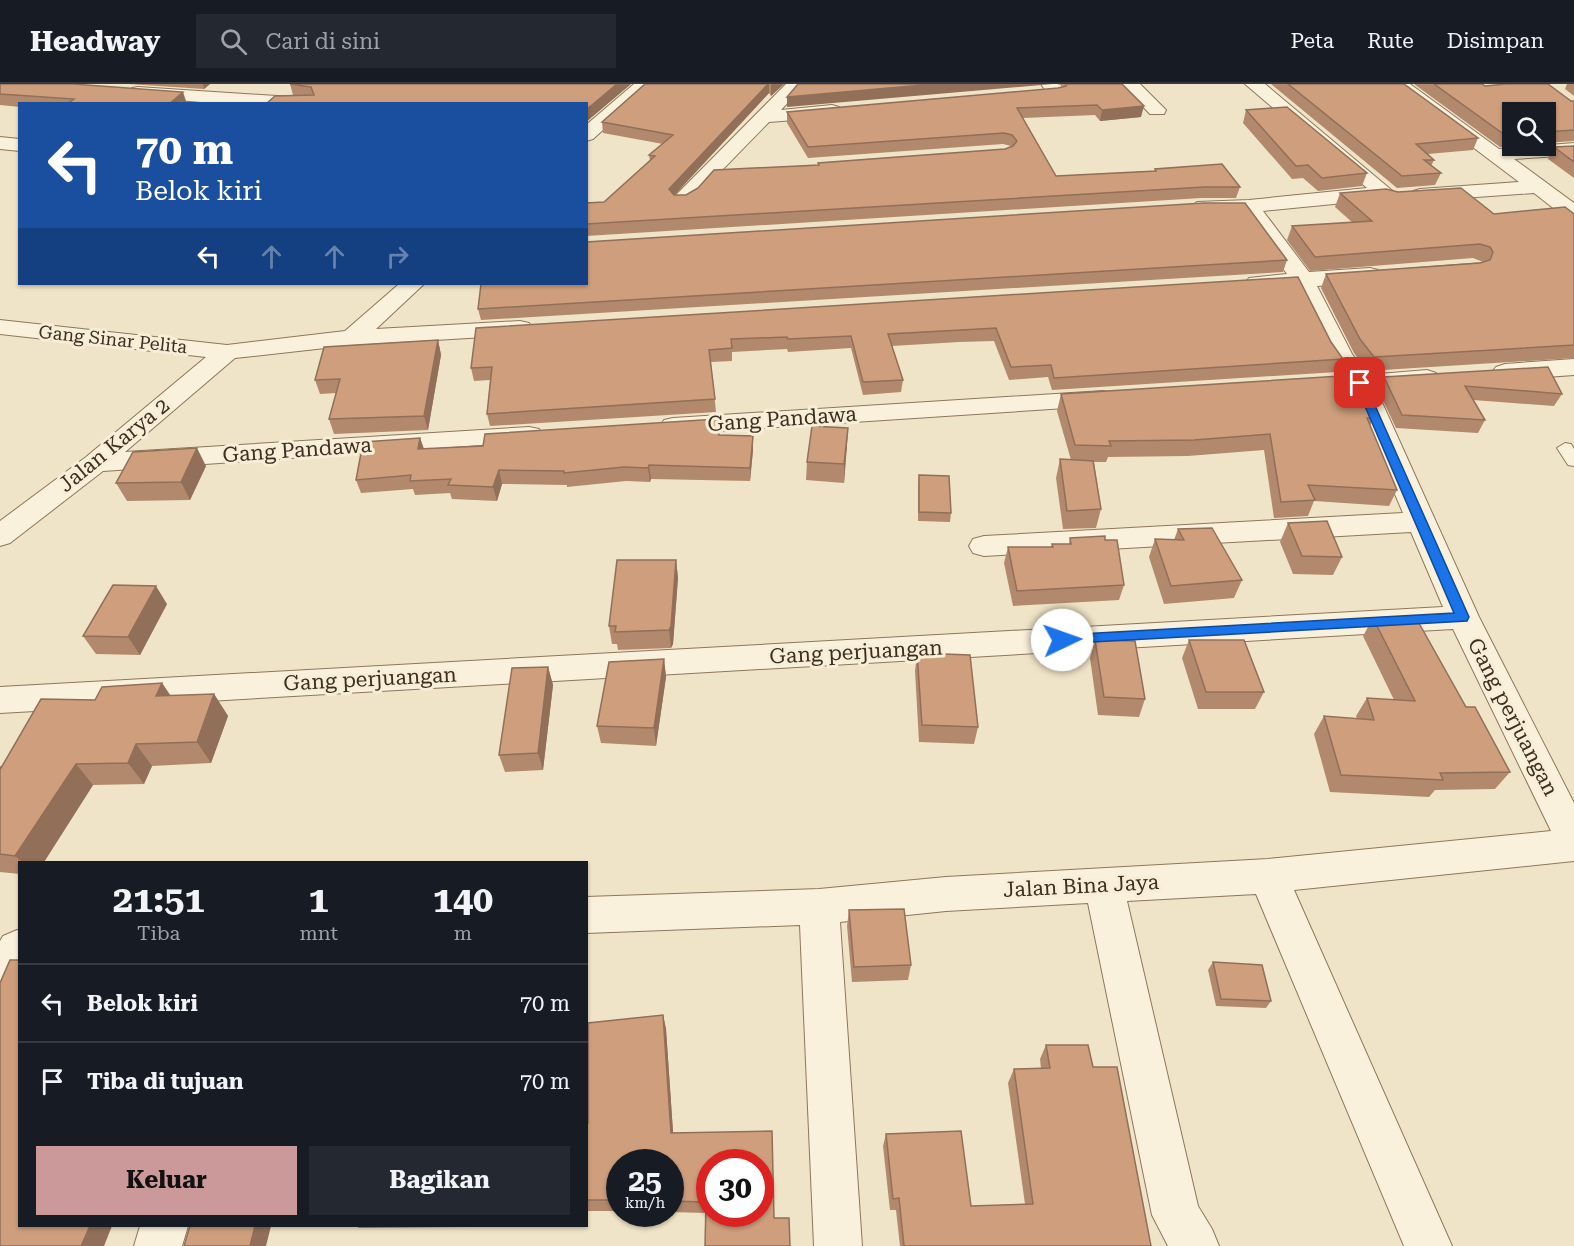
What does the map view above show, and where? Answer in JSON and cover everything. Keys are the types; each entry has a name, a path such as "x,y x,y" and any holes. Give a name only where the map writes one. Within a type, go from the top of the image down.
{"street":[{"path":"588,133 645,84"},
{"path":"682,200 796,84"},
{"path":"1033,93 1056,91 1050,84"},
{"path":"1130,84 1157,110"},
{"path":"1254,84 1392,197 1538,187"},
{"path":"1398,84 1574,213"},
{"path":"124,92 276,102"},
{"path":"762,117 845,110"},
{"path":"0,143 18,145"},
{"path":"1494,155 1574,149"},
{"path":"708,173 743,171"},
{"path":"1189,207 1249,206 1385,193"},
{"path":"1249,206 1303,280 1335,344 1360,383 1463,617"},
{"path":"1232,285 1394,273"},
{"path":"352,338 411,285"},
{"name":"Gang Sinar Pelita","path":"0,327 227,352 273,345 352,338 542,326"},
{"name":"Jalan Karya 2","path":"0,536 96,463 227,352"},
{"path":"1288,387 1574,367"},
{"name":"Gang Pandawa","path":"645,428 1133,397"},
{"name":"Gang Pandawa","path":"96,463 549,434"},
{"path":"984,546 1421,522"},
{"name":"Gang perjuangan","path":"0,700 1463,617 1574,840"},
{"name":"Jalan Bina Jaya","path":"588,915 819,908 946,894 1268,876 1574,845"},
{"path":"1268,876 1428,1246"},
{"path":"1104,885 1176,1215 1195,1246"},
{"path":"819,908 838,1246"},
{"path":"0,984 12,949"},
{"path":"158,1246 164,1227"}],"building":[{"path":"0,84 73,84 183,92 171,102 70,102 74,99 0,94"},
{"path":"290,84 617,84 588,108 588,102 268,102 275,96 314,95 311,87"},
{"path":"645,84 768,84 669,189 674,195 686,195 698,188 714,170 819,165 818,163 1005,149 1013,146 1017,141 1012,135 1004,133 808,147 787,112 1058,88 1067,84 1122,84 1144,106 1102,110 1097,105 1017,108 1056,176 1156,171 1155,169 1222,164 1240,187 1204,187 588,224 588,203 604,202 655,156 649,155 673,135 602,122"},
{"path":"798,84 934,84 787,97"},
{"path":"1288,84 1404,84 1478,138 1416,144 1434,160 1424,160 1441,173 1402,176"},
{"path":"1434,84 1482,84 1485,86 1548,84 1574,101 1574,130 1556,131 1556,102 1502,102 1502,133"},
{"path":"1287,107 1367,173 1322,178 1308,165 1296,166 1246,110"},
{"path":"1574,146 1574,162 1556,148"},
{"path":"1461,188 1494,214 1565,207 1574,214 1574,345 1374,357 1360,339 1326,274 1480,263 1490,260 1493,252 1490,247 1480,244 1315,257 1292,226 1372,221 1340,193 1386,189 1398,192"},
{"path":"1204,203 1245,203 1287,260 478,309 481,285 588,285 588,242"},
{"path":"1298,277 1331,342 1343,359 1054,378 1051,365 1011,367 996,328 888,334 903,380 863,382 851,336 731,339 732,348 709,350 715,399 487,414 492,367 471,368 476,328"},
{"path":"438,340 424,416 329,419 340,379 315,380 324,347"},
{"path":"1548,367 1562,394 1465,386 1485,420 1402,415 1384,377"},
{"path":"1356,375 1374,418 1367,418 1397,490 1308,485 1315,500 1281,502 1270,434 1194,440 1109,441 1111,446 1075,445 1061,394"},
{"path":"717,419 719,435 753,436 750,468 649,465 648,468 624,467 564,473 564,471 499,470 493,487 448,485 451,479 410,481 411,475 356,480 363,442 420,438 418,449 483,446 485,434"},
{"path":"812,426 848,428 844,464 807,462"},
{"path":"197,448 181,482 116,483 133,452"},
{"path":"1060,459 1093,461 1101,509 1067,511"},
{"path":"919,475 949,476 951,513 919,512"},
{"path":"1327,521 1342,557 1302,556 1288,523"},
{"path":"1212,528 1242,580 1171,586 1155,539 1184,540 1178,529"},
{"path":"1105,536 1105,540 1117,540 1124,585 1017,591 1008,547 1053,547 1052,544 1071,544 1070,538"},
{"path":"617,560 676,560 669,630 615,632 616,626 609,626"},
{"path":"113,585 156,586 128,637 83,636"},
{"path":"1415,616 1466,707 1475,707 1510,772 1440,773 1443,780 1341,775 1324,716 1374,720 1367,698 1415,701 1373,618"},
{"path":"1095,640 1135,641 1145,699 1104,697"},
{"path":"1189,640 1244,640 1264,692 1206,692"},
{"path":"917,653 970,655 978,727 922,725"},
{"path":"664,659 654,728 597,726 609,662"},
{"path":"548,667 538,753 499,755 512,668"},
{"path":"162,683 156,696 214,694 197,742 136,744 128,763 76,764 15,856 0,854 0,767 41,699 95,700 102,687"},
{"path":"904,909 911,965 854,967 849,910"},
{"path":"10,960 18,960 18,1227 90,1227 81,1246 0,1246 0,983"},
{"path":"1213,962 1262,965 1271,1001 1221,999"},
{"path":"663,1015 671,1133 772,1131 772,1149 696,1149 696,1202 684,1201 684,1149 606,1149 606,1200 588,1200 588,1023"},
{"path":"1046,1045 1088,1045 1093,1067 1117,1067 1151,1246 904,1246 899,1198 893,1199 886,1134 961,1131 971,1206 1033,1204 1014,1069 1050,1068"},
{"path":"774,1218 789,1218 790,1246 705,1246 705,1227 774,1227"},
{"path":"190,1227 255,1227 250,1246 184,1246"}],"route":[{"path":"1062,640 1463,617 1360,383"}]}
